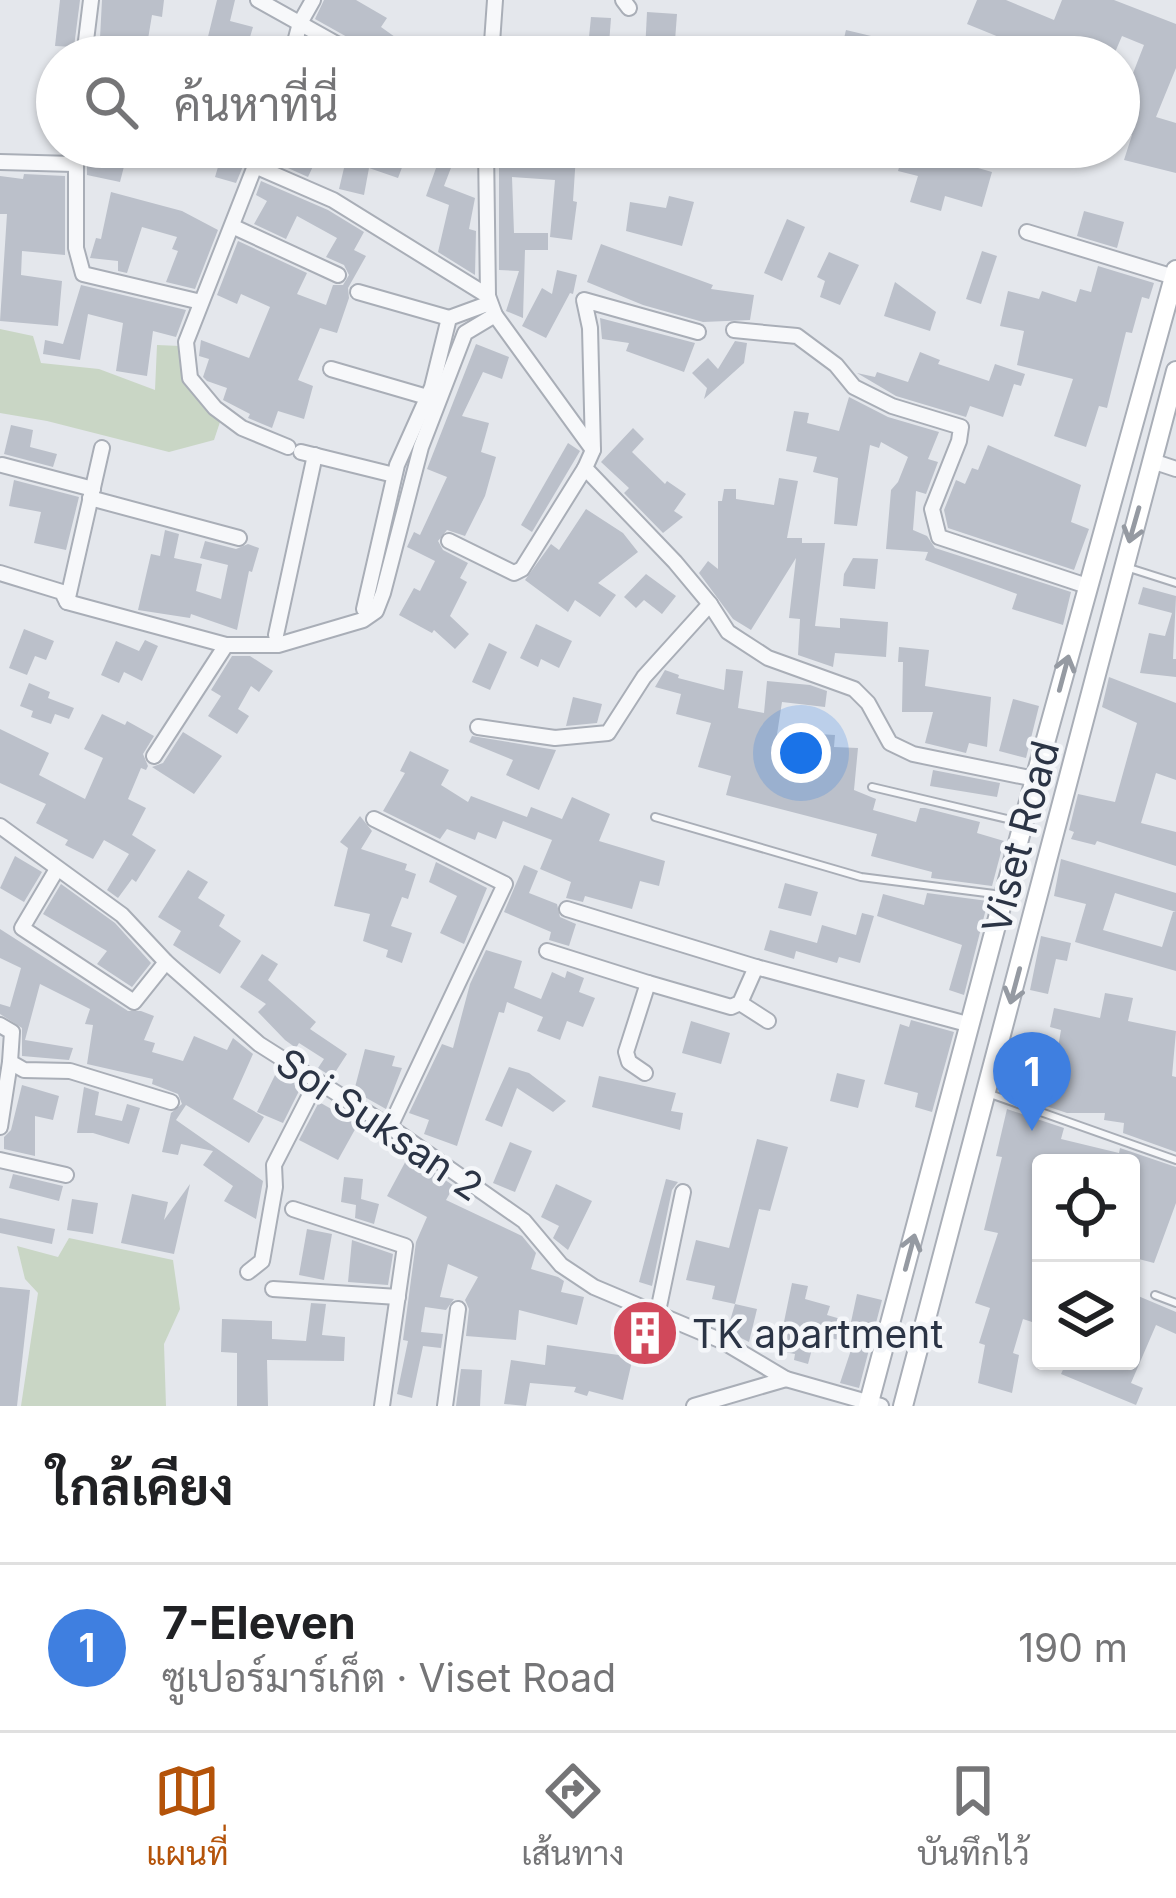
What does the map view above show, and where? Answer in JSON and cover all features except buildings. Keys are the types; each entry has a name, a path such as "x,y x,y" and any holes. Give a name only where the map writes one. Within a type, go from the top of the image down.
{"main road":[{"name":"Viset Road","path":"873,1405 1035,779 1175,274"},
{"name":"Viset Road","path":"903,1406 1176,371"}],"street":[{"path":"87,36 91,0"},
{"path":"258,0 322,36"},
{"path":"296,36 313,0"},
{"path":"492,36 495,0"},
{"path":"0,162 36,163"},
{"path":"74,168 76,248 82,274 201,302"},
{"path":"254,168 186,342 190,378 215,409 242,428 301,451 394,475"},
{"path":"260,168 333,200 491,305 593,450"},
{"path":"0,573 62,592 67,602 226,646 278,646 363,620 376,611 421,447 465,333 491,305 487,168"},
{"path":"234,227 338,275"},
{"path":"1027,232 1175,274"},
{"path":"358,292 449,318 491,305"},
{"path":"449,541 514,573 523,569 585,468 593,450 590,328 584,300 698,332"},
{"path":"364,609 394,475 428,398 449,318"},
{"path":"734,330 797,336 836,365 854,387 892,406 961,427 932,508 939,537 1088,586"},
{"path":"331,369 428,398"},
{"path":"67,602 102,448"},
{"path":"276,635 301,451"},
{"path":"1152,461 1176,469"},
{"path":"2,465 239,538"},
{"path":"585,468 710,604 728,632 767,658 854,689 890,743 913,754 1035,779"},
{"path":"478,728 555,738 608,733 644,677 710,604"},
{"path":"154,756 226,646"},
{"path":"374,819 505,884 390,1127"},
{"name":"Soi Suksan 2","path":"0,826 122,915 166,962 259,1044 390,1127 524,1222 561,1265 595,1287 722,1341 786,1379 873,1405"},
{"path":"57,869 22,928 134,1002 166,962"},
{"path":"567,909 970,1025"},
{"path":"547,951 721,1006 740,1004 768,1021"},
{"path":"740,1004 756,967"},
{"path":"645,1073 629,1062 626,1052 648,983"},
{"path":"0,1025 12,1032 0,1127"},
{"path":"10,1062 24,1070 70,1071 171,1102"},
{"path":"248,1272 262,1261 274,1165 316,1083"},
{"path":"0,1160 66,1175"},
{"path":"658,1316 683,1192"},
{"path":"293,1209 405,1246 382,1406"},
{"path":"273,1289 398,1297"},
{"path":"445,1406 458,1310"},
{"path":"694,1406 786,1379"}],"lane":[{"path":"1122,566 1176,583"},
{"path":"872,787 1024,823"},
{"path":"655,817 860,877 1005,896"},
{"path":"987,1093 1176,1160"},
{"path":"1156,1295 1176,1303"}],"green space":[{"path":"0,329 33,336 41,363 99,369 155,390 157,345 180,346 192,392 220,422 214,440 169,452 0,413"},
{"path":"69,1238 173,1260 180,1309 164,1344 166,1406 21,1406 38,1293 25,1279 17,1246 58,1257"}],"place":[{"name":"7-Eleven","path":"1032,1131"},
{"name":"TK apartment","path":"645,1333"}]}
